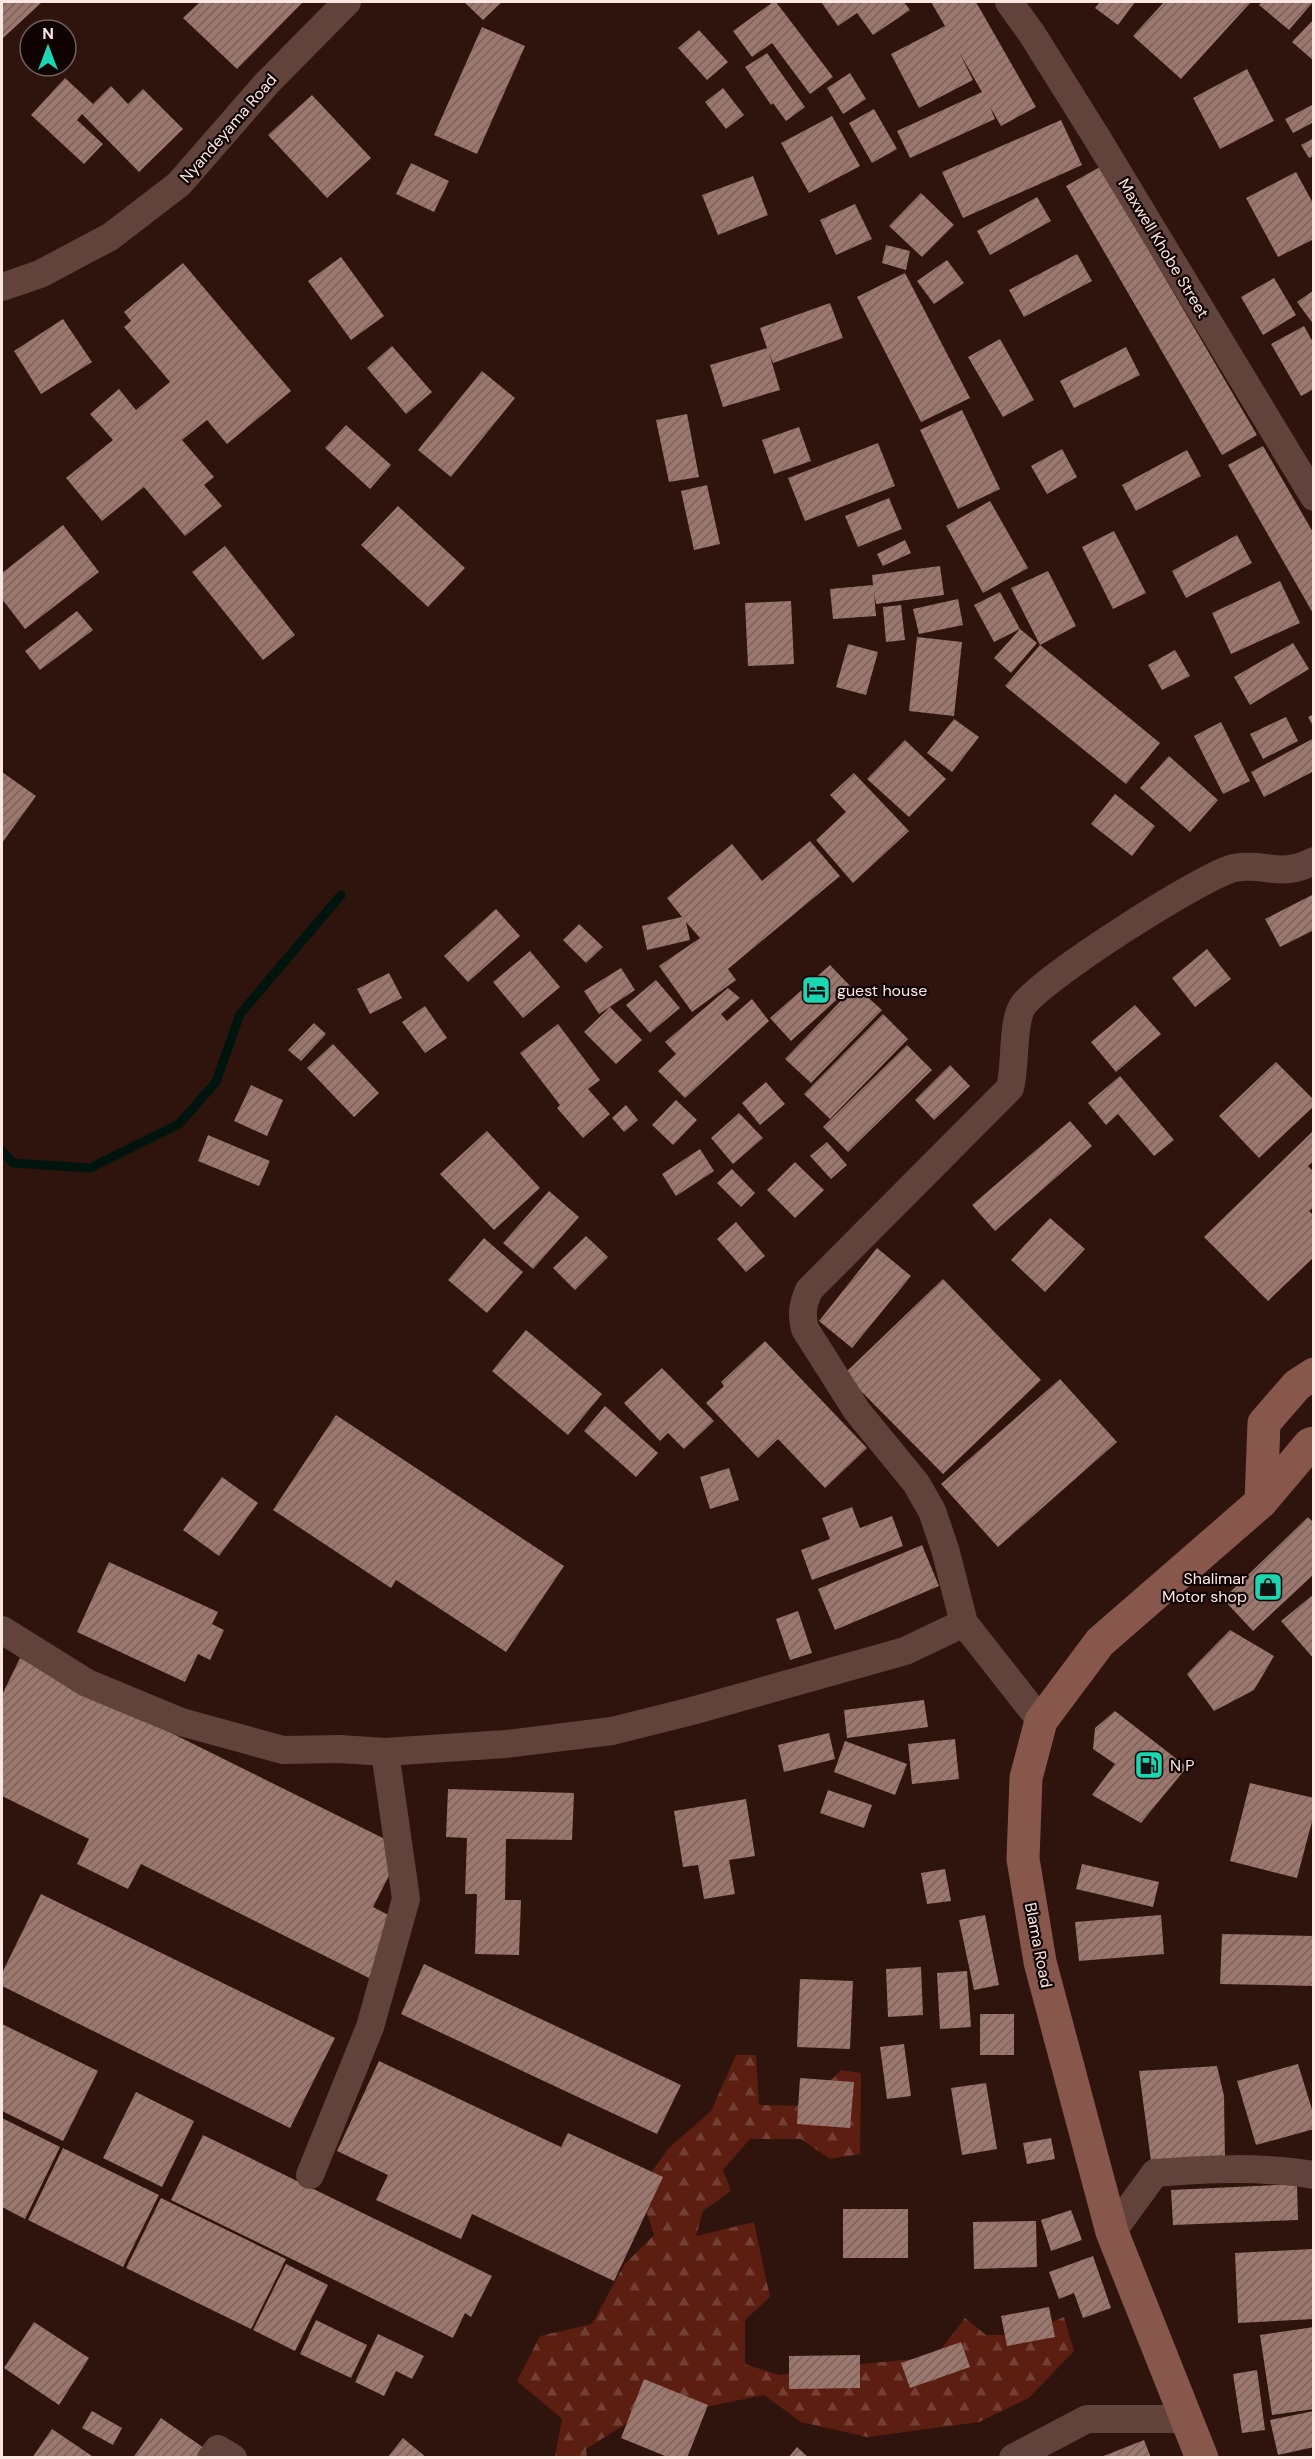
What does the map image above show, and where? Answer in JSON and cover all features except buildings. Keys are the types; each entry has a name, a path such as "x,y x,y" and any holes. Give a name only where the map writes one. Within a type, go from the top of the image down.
{"street":[{"name":"Nyandeyama Road","path":"2,287 40,274 110,237 179,184 267,82 347,2"},
{"name":"Maxwell Khobe Street","path":"1009,2 1032,34 1097,138 1314,497"},
{"path":"1041,1720 964,1623 945,1549 932,1511 916,1483 857,1411 805,1329 802,1317 803,1302 809,1290 1010,1088 1015,1070 1016,1027 1022,1007 1038,991 1115,935 1212,876 1234,868 1256,867 1279,871 1299,868 1314,861"},
{"path":"1261,1502 1264,1423 1297,1385 1314,1374"},
{"name":"Blama Road","path":"1202,2457 1112,2232 1040,1962 1023,1859 1026,1778 1041,1720 1101,1642 1261,1502 1310,1444 1314,1443"},
{"path":"2,1630 87,1683 181,1722 283,1750 340,1749 385,1752 506,1744 612,1731 905,1651 964,1623"},
{"path":"309,2175 370,2027 406,1899 385,1752"},
{"path":"1112,2232 1155,2173 1207,2169 1263,2170 1314,2175"},
{"path":"1013,2457 1087,2419 1185,2419"},
{"path":"211,2457 218,2449 233,2457"}],"green space":[{"path":"736,2055 756,2055 759,2105 806,2106 841,2070 861,2073 860,2154 830,2159 801,2139 750,2139 723,2170 731,2191 703,2211 696,2236 754,2222 770,2297 745,2320 745,2364 779,2375 820,2368 935,2357 965,2318 986,2335 1019,2335 1064,2317 1074,2351 1029,2398 979,2422 867,2437 801,2422 764,2395 686,2411 646,2411 586,2449 587,2457 555,2457 562,2419 517,2381 540,2336 592,2324 624,2265 654,2235 639,2189 669,2148 711,2111"}],"waterway":[{"path":"2,1151 13,1163 90,1168 179,1124 216,1082 240,1014 341,895"}],"place":[{"name":"guest house","path":"816,990"},
{"name":"Shalimar Motor shop","path":"1268,1587"},
{"name":"N P","path":"1149,1765"}]}
